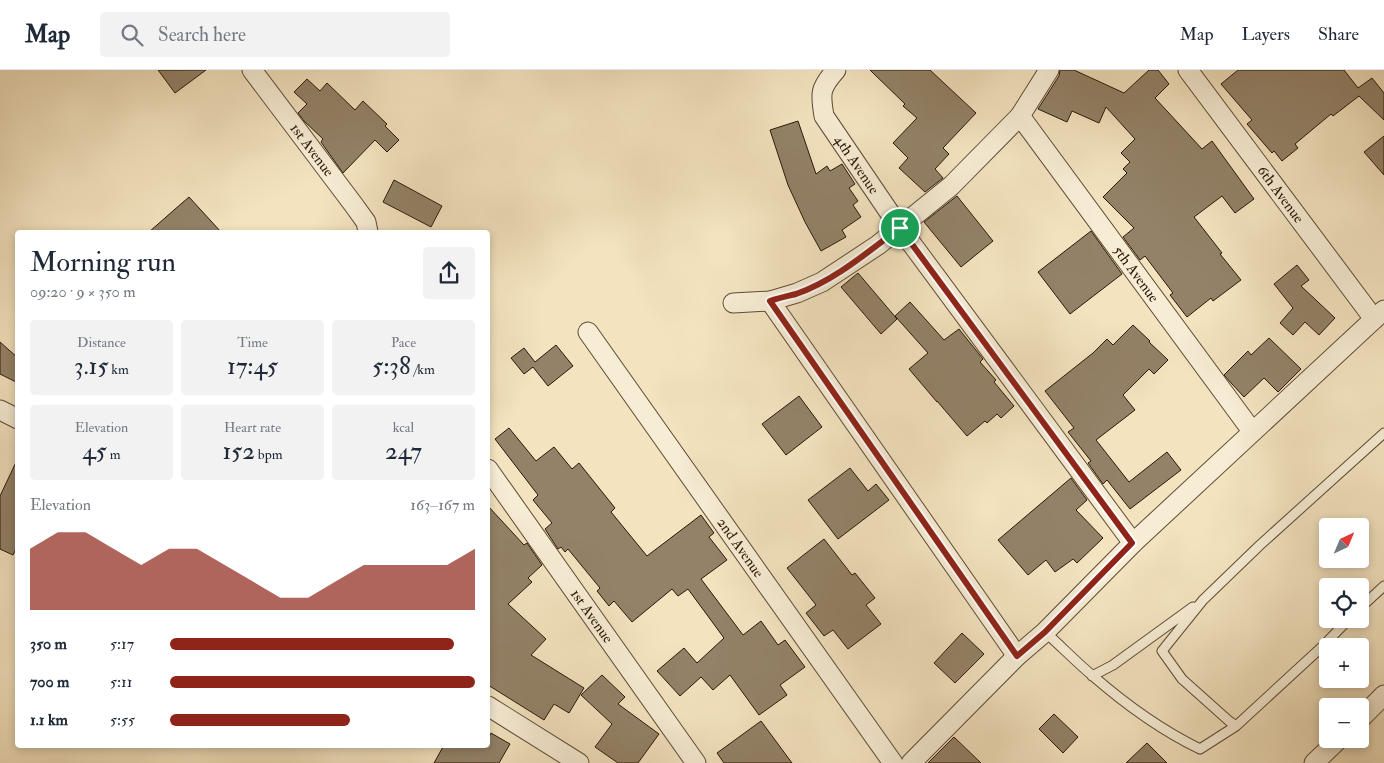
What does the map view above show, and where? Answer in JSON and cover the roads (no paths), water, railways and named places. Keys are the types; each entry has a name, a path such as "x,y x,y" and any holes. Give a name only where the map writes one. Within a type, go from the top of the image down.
{"street":[{"name":"1st Avenue","path":"252,70 353,204 366,222 368,230"},
{"name":"4th Avenue","path":"836,70 827,80 821,96 824,116 900,228 1132,543"},
{"path":"733,303 770,301 797,293 822,282 900,228 951,186 1020,116 1049,70"},
{"name":"6th Avenue","path":"1188,70 1379,314"},
{"name":"5th Avenue","path":"1020,116 1252,431"},
{"path":"770,301 1017,656"},
{"path":"911,763 1017,656 1045,632 1132,543 1379,314"},
{"name":"2nd Avenue","path":"588,332 893,763"},
{"name":"1st Avenue","path":"490,472 696,763"},
{"path":"1369,709 1384,695"},
{"path":"490,707 579,763"},
{"path":"1314,763 1330,748"}],"lane":[{"path":"1236,726 1229,722 1182,679 1162,651 1203,600 1260,545 1384,433"},
{"path":"1369,600 1384,586"},
{"path":"1092,676 1113,664 1203,600"},
{"path":"1045,632 1092,676 1174,736 1200,749 1236,726 1340,628"}]}
